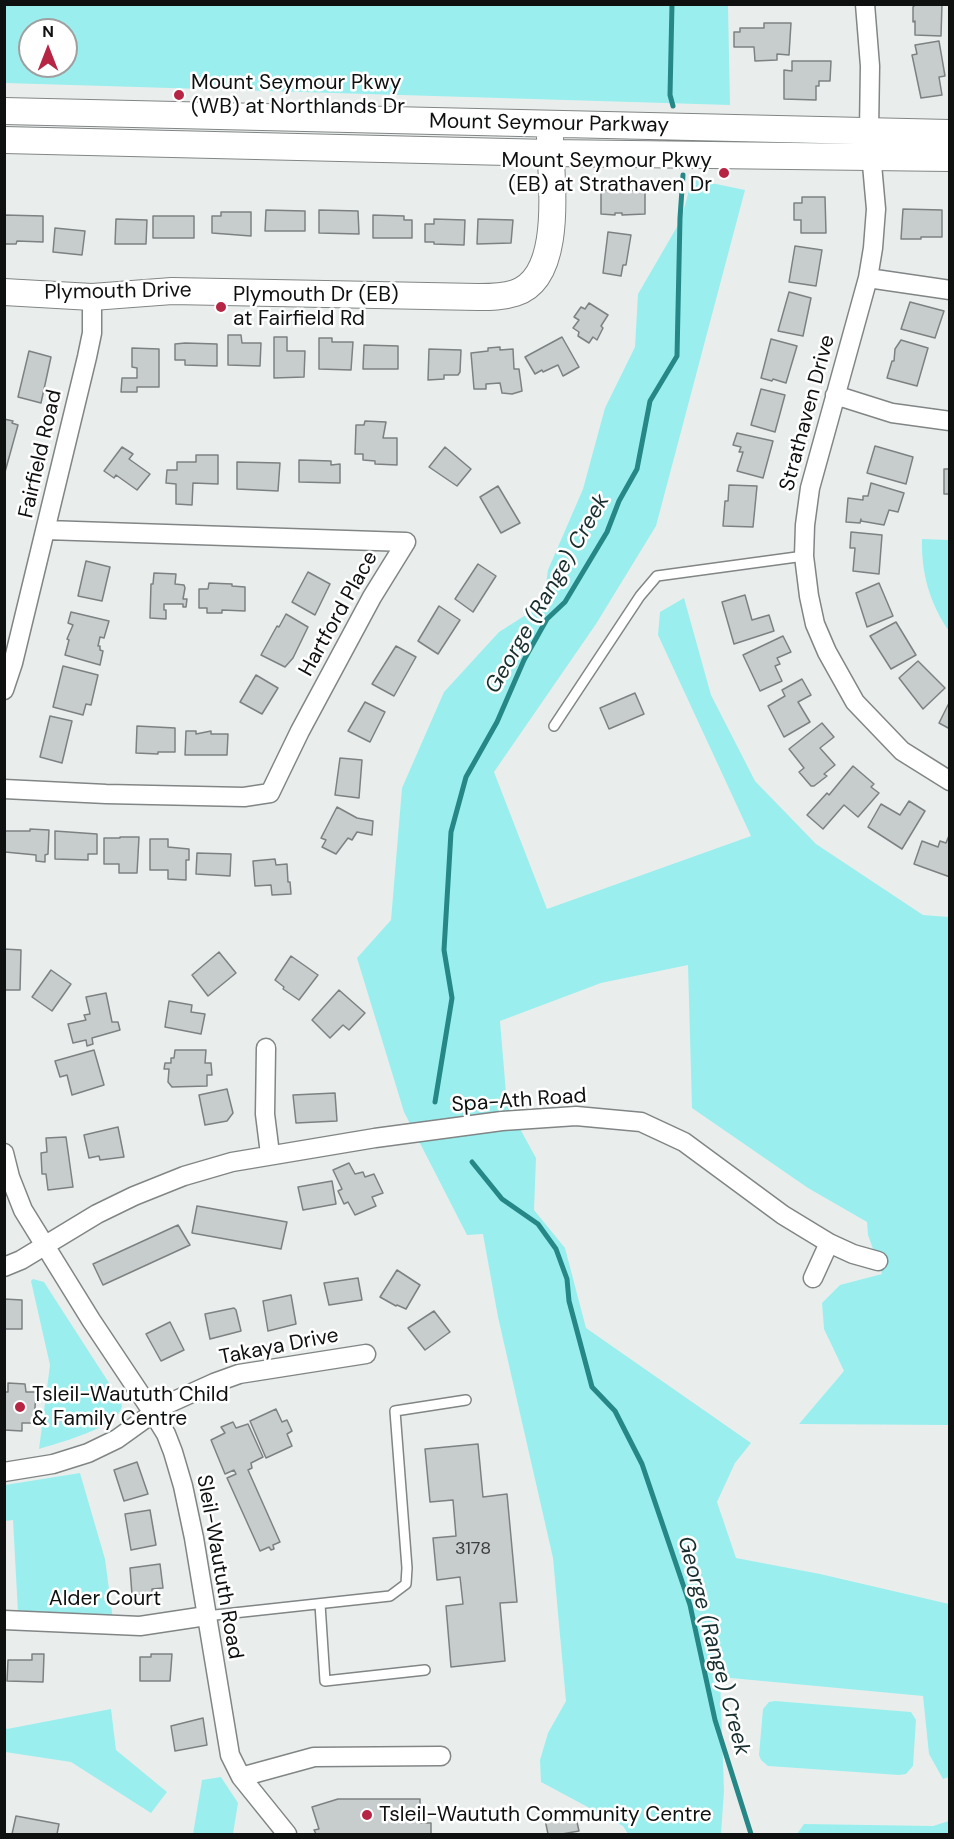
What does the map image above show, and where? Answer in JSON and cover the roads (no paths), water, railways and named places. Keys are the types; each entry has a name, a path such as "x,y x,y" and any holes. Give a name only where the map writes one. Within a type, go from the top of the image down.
{"main road":[{"name":"Mount Seymour Parkway","path":"4,111 950,133"},
{"name":"Plymouth Drive","path":"4,292 92,297 171,291 478,297 517,293 534,281 541,271 548,248 551,231 550,124"},
{"name":"Mount Seymour Parkway","path":"4,140 550,153 950,158"}],"street":[{"name":"Strathaven Drive","path":"865,4 870,66 869,131 876,209 873,248 868,278 810,488 804,556 815,624 827,652 855,702 902,751 950,781"},
{"path":"868,278 950,290"},
{"name":"Fairfield Road","path":"4,690 13,663 87,357 92,333 92,297"},
{"path":"835,395 892,413 950,421"},
{"name":"Hartford Place","path":"4,789 244,797 270,792 372,597 406,542 46,530"},
{"path":"266,1048 265,1114 270,1154"},
{"name":"Spa-Ath Road","path":"4,1267 45,1246 97,1214 134,1196 184,1176 232,1162 270,1154 502,1121 576,1116 641,1122 684,1142 783,1215 829,1243 853,1254 878,1261"},
{"name":"Sleil-Waututh Road","path":"4,1153 10,1177 23,1210 166,1434 183,1486 194,1538 226,1743 241,1777 287,1834"},
{"path":"813,1278 829,1243"},
{"name":"Takaya Drive","path":"4,1472 53,1464 88,1453 117,1439 153,1413 188,1394 240,1374 366,1354"},
{"name":"Alder Court","path":"4,1620 140,1626 206,1616"},
{"path":"241,1777 314,1757 441,1756"}],"lane":[{"path":"554,726 640,596 657,576 804,556"},
{"path":"206,1616 390,1596 406,1584 407,1568 395,1410 466,1400"},
{"path":"320,1604 325,1681 425,1670"}],"waterway":[{"name":"George (Range) Creek","path":"672,4 670,95 673,106"},
{"name":"George (Range) Creek","path":"435,1102 452,998 444,950 451,832 466,777 497,722 524,660 547,619 565,602 607,532 619,501 637,469 650,401 677,356 683,175"},
{"name":"George (Range) Creek","path":"472,1162 502,1199 538,1224 556,1249 567,1279 569,1301 592,1387 615,1411 642,1464 690,1605 715,1720 751,1834"}],"place":[{"name":"Mount Seymour Pkwy (WB) at Northlands Dr","path":"179,95"},
{"name":"Mount Seymour Pkwy (EB) at Strathaven Dr","path":"724,173"},
{"name":"Plymouth Dr (EB) at Fairfield Rd","path":"221,307"},
{"name":"Tsleil-Waututh Child & Family Centre","path":"20,1407"},
{"name":"Tsleil-Waututh Community Centre","path":"367,1815"}]}
